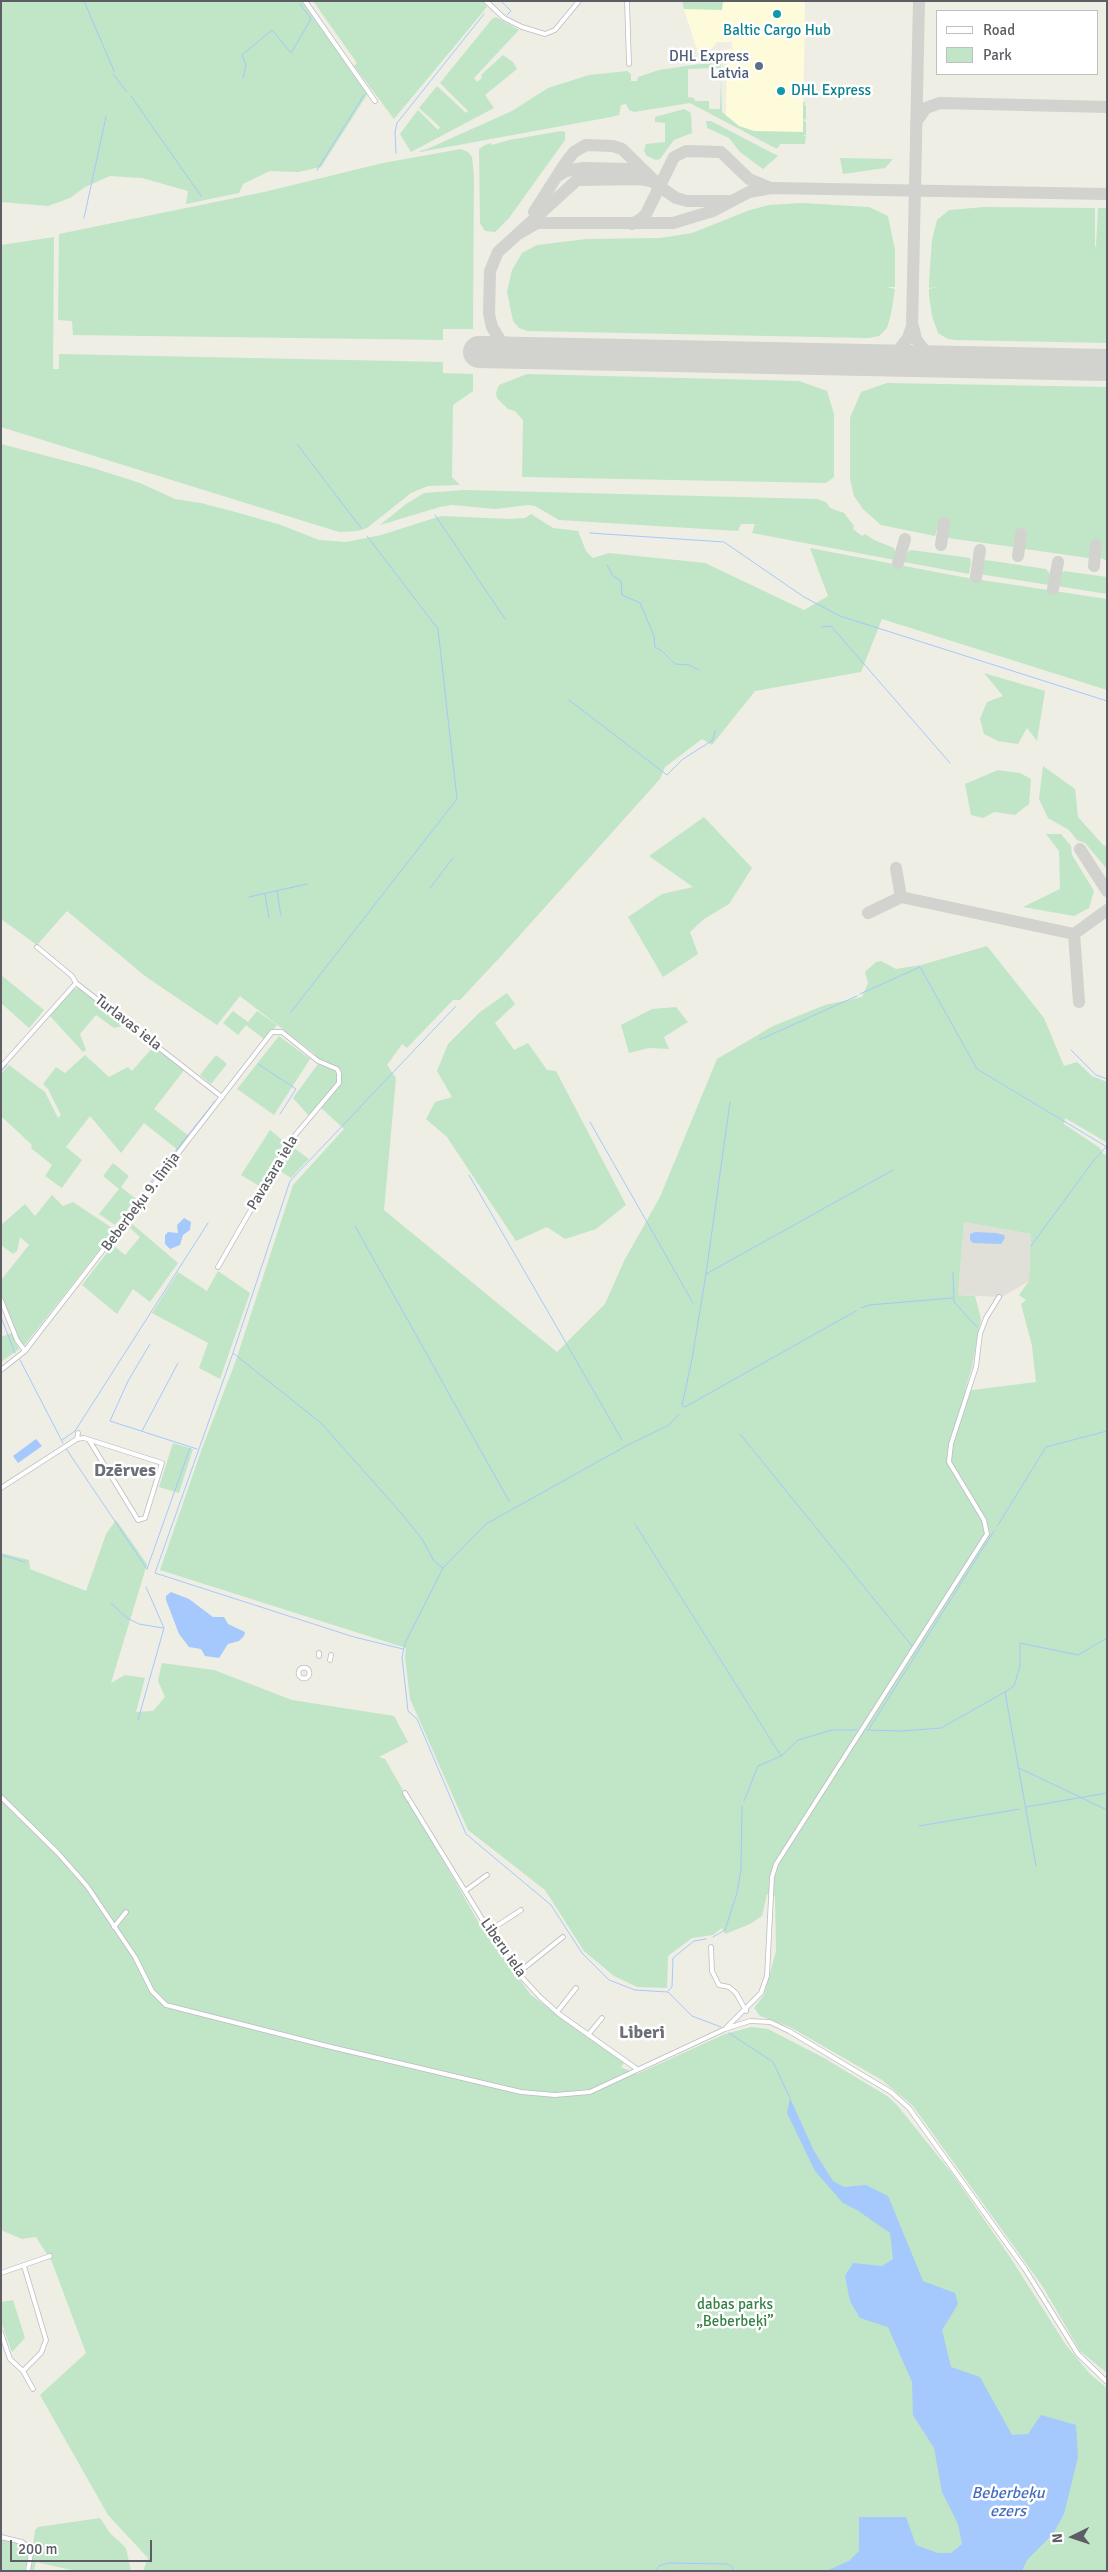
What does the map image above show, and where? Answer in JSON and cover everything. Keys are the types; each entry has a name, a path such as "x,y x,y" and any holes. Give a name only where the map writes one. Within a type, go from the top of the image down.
{"street":[{"path":"305,1 375,101"},
{"path":"486,1 504,18 522,27 544,34 555,30 579,1"},
{"path":"627,1 629,64"},
{"name":"Turlavas iela","path":"37,947 72,976 76,983 222,1097"},
{"path":"1,1067 76,983"},
{"name":"Beberbeķu 9. līnija","path":"1,1370 24,1351 272,1032 276,1031"},
{"name":"Pavasara iela","path":"218,1267 291,1140 339,1083 337,1069 318,1061 282,1032 276,1031"},
{"path":"725,2029 746,2011 761,1993 767,1976 772,1877 776,1864 987,1534 984,1520 949,1462 952,1444 976,1367 980,1334 986,1318 999,1297"},
{"path":"1,1300 17,1340 24,1351"},
{"path":"77,1439 78,1433"},
{"path":"1,1488 37,1462 77,1439 84,1438 162,1462 145,1518 138,1520 89,1440"},
{"name":"Liberu iela","path":"405,1793 489,1931 518,1973 557,2012 637,2070"},
{"path":"1,1797 58,1853 87,1886 135,1957 152,1991 166,2005 326,2046 521,2092 578,2094 590,2092 725,2029 750,2021 770,2022 789,2031 891,2092 909,2108 1020,2262 1078,2354 1107,2382"},
{"path":"465,1891 487,1875"},
{"path":"489,1931 520,1910"},
{"path":"114,1927 126,1912"},
{"path":"518,1973 563,1936"},
{"path":"711,1947 712,1971 719,1985 729,1987 736,1992 746,2011"},
{"path":"557,2012 576,1988"},
{"path":"588,2035 602,2018"},
{"path":"1,2273 50,2256"},
{"path":"22,2371 41,2353 46,2340 24,2266"},
{"path":"1,2333 10,2359 22,2371 33,2389"},
{"path":"1,2537 22,2542 30,2553 28,2571"}],"shaded area":[{"path":"723,1 805,1 803,132 742,131 726,118 727,49 732,49 732,42 717,42 709,52 698,53 684,9 722,9"},
{"path":"964,1222 1031,1234 1029,1281 1002,1297 958,1295"}],"green space":[{"path":"1,1 302,1 368,93 321,167 298,172 270,171 243,184 239,193 186,204 188,191 142,178 110,176 85,187 70,198 48,206 1,202"},
{"path":"313,1 483,1 487,7 394,119 354,66 357,63"},
{"path":"682,1 723,1 722,10 684,9"},
{"path":"496,17 519,30 474,78 477,82 482,78 481,75 503,55 513,62 517,69 485,95 494,108 411,152 400,134 418,110 438,130 440,127 419,108 437,86 466,113 468,111 440,83 492,19"},
{"path":"715,56 720,57 721,70 717,68 688,69 688,97 694,98 695,101 709,101 709,109 720,109 721,78 722,112 739,126 754,131 803,132 803,120 806,122 806,135 803,135 806,137 805,144 780,144 778,148 775,148 690,103 634,112 629,110 626,104 621,105 619,115 611,117 419,151 512,111 548,88 589,75 627,71 631,74 631,81 637,81 638,77 659,70 706,63"},
{"path":"803,102 806,102 804,104 806,106 806,119 803,120"},
{"path":"684,109 691,113 692,133 674,140 660,159 656,160 647,156 644,151 646,144 665,142 665,123 655,122 655,117"},
{"path":"706,121 711,121 778,156 763,169 740,152 729,138 707,128"},
{"path":"561,131 565,132 565,140 509,218 495,232 485,231 480,223 479,149 491,143 492,145 509,140"},
{"path":"461,149 468,152 472,157 474,176 473,329 443,329 443,340 73,335 72,321 58,320 59,234 264,192 383,163"},
{"path":"840,158 893,159 885,168 843,174"},
{"path":"802,203 869,207 888,216 895,250 895,287 887,287 895,289 887,328 879,336 868,338 527,331 519,328 513,321 507,292 512,270 522,253 537,245 587,239 660,238 692,233 750,210 769,205"},
{"path":"984,207 1095,208 1095,247 1098,208 1107,208 1107,343 956,340 948,339 938,333 932,316 929,295 929,289 937,287 929,288 932,240 937,220 949,210"},
{"path":"54,237 53,369 59,369 59,354 443,362 443,373 473,374 473,391 453,405 452,477 460,485 428,486 411,493 367,528 358,531 339,532 1,427 1,245"},
{"path":"527,374 799,381 827,391 834,414 834,477 826,483 522,477 523,420 515,411 508,409 497,398 496,393 499,385"},
{"path":"887,383 1107,387 1107,561 1101,558 1102,544 1092,543 1091,556 1088,558 1025,549 1025,534 1016,533 1013,547 948,538 948,523 939,522 935,536 881,525 863,509 854,496 850,479 850,418 861,392"},
{"path":"1,444 93,468 140,483 175,499 201,503 239,513 281,525 319,540 346,542 381,535 441,516 509,519 525,518 531,514 553,528 578,531 586,551 593,558 609,553 705,563 804,610 828,596 810,548 962,577 1107,599 1107,690 882,619 861,672 755,691 712,745 702,739 665,767 660,779 503,954 460,1000 453,1000 407,1048 402,1044 387,1065 396,1078 384,1210 557,1352 605,1304 624,1261 660,1197 717,1059 773,1026 825,1005 862,997 868,983 865,972 876,962 881,961 896,969 921,965 987,946 1044,1018 1064,1066 1077,1062 1092,1076 1107,1082 1106,1142 1065,1118 1064,1124 1100,1148 1104,1155 1107,1153 1107,2373 1080,2351 1043,2287 913,2106 882,2080 790,2027 760,2016 754,2008 764,1995 776,1951 775,1896 767,1894 762,1916 750,1924 725,1934 722,1928 713,1935 692,1938 668,1956 667,1988 637,1987 614,1976 584,1951 545,1890 468,1830 410,1699 405,1657 406,1648 160,1570 201,1451 235,1363 293,1185 344,1129 319,1106 309,1116 293,1098 318,1064 315,1054 240,996 217,1025 145,976 67,911 37,945 1,919","holes":["964,1222 1031,1234 1029,1281 1019,1295 1026,1300 1021,1304 1032,1346 1036,1382 965,1391 972,1367 981,1319 975,1296 958,1295"]},
{"path":"464,490 817,499 826,502 830,508 844,513 854,526 853,529 862,536 865,534 894,548 896,555 895,560 752,533 755,524 741,524 738,531 559,520 535,506 528,505 496,509 452,505 380,525 406,504 424,493"},
{"path":"911,550 970,558 969,574 904,562 905,554"},
{"path":"986,560 1046,569 1050,574 1049,585 979,574 980,564"},
{"path":"1064,571 1107,577 1107,594 1057,586 1058,575"},
{"path":"984,673 1045,691 1037,741 1027,728 1018,744 998,741 984,734 980,719 987,702 1003,696"},
{"path":"1043,766 1075,789 1078,817 1104,846 1107,845 1107,869 1085,843 1077,840 1069,830 1048,818 1039,799"},
{"path":"998,770 1020,773 1031,779 1029,804 1015,815 994,812 983,818 971,815 965,784"},
{"path":"704,817 752,868 729,904 704,919 690,932 698,954 663,977 628,917 662,894 693,887 649,856"},
{"path":"1046,834 1061,834 1071,846 1072,855 1094,891 1089,908 1074,916 1023,907 1060,889 1059,851"},
{"path":"1,975 44,1010 29,1028 1,1003"},
{"path":"79,988 126,1025 114,1028 96,1015 80,1034 86,1050 83,1052 49,1015 71,990"},
{"path":"507,993 515,1004 495,1023 514,1050 528,1043 547,1070 556,1071 626,1205 596,1229 565,1239 547,1227 516,1241 447,1137 426,1119 435,1102 452,1097 437,1071 448,1044 480,1012"},
{"path":"676,1007 688,1022 664,1037 669,1049 649,1048 629,1053 621,1025 652,1009"},
{"path":"233,1011 248,1022 257,1011 277,1025 265,1040 246,1025 238,1035 223,1023"},
{"path":"279,1036 310,1059 274,1115 237,1089"},
{"path":"153,1047 185,1069 154,1109 189,1136 178,1150 144,1123 121,1153 90,1116 66,1147 82,1160 62,1188 45,1176 52,1165 31,1148 32,1145 1,1116 1,1074 9,1065 45,1092 58,1118 61,1115 48,1089 43,1084 56,1067 65,1073 85,1055 109,1077 128,1067 132,1071"},
{"path":"216,1055 227,1064 211,1084 200,1075"},
{"path":"270,1130 286,1143 261,1187 241,1175"},
{"path":"290,1145 309,1159 291,1178 277,1169"},
{"path":"113,1163 129,1176 121,1187 136,1199 115,1225 99,1214 119,1189 103,1176"},
{"path":"52,1195 63,1206 73,1202 115,1230 24,1346 20,1342 1,1294 1,1280 29,1245 20,1237 17,1251 13,1254 1,1245 1,1225 25,1204 35,1216"},
{"path":"131,1223 178,1263 150,1302 133,1289 117,1314 82,1285 113,1245 125,1255 140,1237 128,1226"},
{"path":"218,1271 250,1293 220,1379 199,1368 208,1343 152,1313 178,1272 207,1291"},
{"path":"12,1333 19,1349 1,1362 1,1337"},
{"path":"173,1443 193,1449 179,1493 159,1487"},
{"name":"dabas parks „Beberbeķi”","path":"116,1520 147,1564 111,1683 125,1675 145,1678 136,1712 153,1711 165,1697 158,1681 162,1663 214,1670 292,1700 394,1716 408,1742 379,1757 385,1759 479,1923 531,1995 624,2063 621,2067 637,2074 725,2034 751,2027 768,2029 824,2058 887,2096 897,2105 954,2176 1010,2257 1066,2345 1090,2374 1107,2388 1107,2571 143,2571 148,2558 108,2515 40,2395 86,2353 52,2262 36,2237 22,2239 1,2230 1,1553 29,1560 30,1569 86,1591 106,1534"},
{"path":"13,2300 25,2338 12,2352 1,2322 1,2302"},
{"path":"100,2518 110,2533 126,2548 131,2571 76,2571 36,2562 34,2571 30,2571 35,2530 38,2527"},
{"path":"1,2539 18,2543 26,2549 28,2555 25,2571 1,2571"}],"water":[{"path":"184,1218 191,1222 190,1230 183,1235 180,1245 170,1249 165,1244 165,1235 168,1232 178,1233 177,1225"},
{"path":"976,1232 996,1233 1004,1235 1005,1238 1001,1244 973,1243 970,1240 970,1234"},
{"path":"36,1439 42,1446 18,1463 13,1456"},
{"path":"171,1592 189,1599 213,1617 224,1617 228,1624 245,1632 244,1636 239,1641 228,1644 219,1658 205,1656 201,1649 189,1647 179,1634 166,1600 166,1596"},
{"name":"Beberbeķu ezers","path":"790,2098 814,2151 833,2181 844,2187 866,2185 888,2196 923,2281 955,2293 958,2304 942,2330 951,2367 980,2377 1012,2435 1028,2434 1041,2415 1076,2425 1078,2457 1064,2514 1053,2534 1027,2560 1022,2571 826,2571 849,2561 859,2551 859,2517 906,2517 916,2545 938,2553 951,2553 962,2544 958,2524 942,2492 934,2448 913,2415 912,2382 888,2327 860,2318 850,2301 845,2276 853,2263 882,2266 893,2259 890,2233 857,2210 843,2203 815,2171 787,2113"}],"waterway":[{"path":"84,1 114,71"},
{"path":"501,1 511,11 507,15"},
{"path":"243,78 246,66 242,55 272,30 291,53 311,19 300,4"},
{"path":"396,153 395,132 397,123 484,14"},
{"path":"113,74 127,92"},
{"path":"317,170 364,95"},
{"path":"131,96 201,196"},
{"path":"84,218 106,117"},
{"path":"297,444 361,528"},
{"path":"435,515 505,619"},
{"path":"590,533 724,542 804,597 840,616 1107,701"},
{"path":"291,1012 457,799 438,629 367,536"},
{"path":"607,565 613,576 621,581 622,595 640,603 654,636 655,647 675,664 689,665 699,670"},
{"path":"822,627 831,626 950,763"},
{"path":"569,700 667,775 683,759 713,740 715,731"},
{"path":"430,888 453,858"},
{"path":"249,897 307,884"},
{"path":"277,891 281,916"},
{"path":"265,894 269,918"},
{"path":"860,994 920,967 977,1069 1107,1147"},
{"path":"759,1040 857,996"},
{"path":"233,1353 290,1181 456,1006"},
{"path":"10,1060 39,1027"},
{"path":"1071,1050 1096,1075 1107,1079"},
{"path":"258,1064 296,1089 280,1114"},
{"path":"1,1072 7,1065"},
{"path":"127,1212 215,1101"},
{"path":"730,1102 706,1274 692,1359 682,1405 685,1407 856,1311"},
{"path":"590,1122 693,1303"},
{"path":"1031,1246 1094,1160 1106,1147"},
{"path":"706,1274 893,1170"},
{"path":"469,1175 622,1440"},
{"path":"120,1222 123,1217"},
{"path":"62,1440 75,1431 208,1223"},
{"path":"355,1226 509,1501"},
{"path":"953,1272 954,1302 977,1327"},
{"path":"861,1308 869,1305 953,1298"},
{"path":"1,1317 15,1353"},
{"path":"150,1344 128,1381 110,1421 197,1449"},
{"path":"403,1649 354,1637 155,1573 233,1353 321,1423 402,1514 422,1539 434,1561 443,1568"},
{"path":"20,1360 63,1443"},
{"path":"142,1431 178,1363"},
{"path":"679,1414 669,1425 626,1446 486,1524 443,1568 405,1643 402,1657 408,1711 417,1719 466,1834 551,1905 582,1953 609,1980 635,1990 668,1992 692,2016 721,2027"},
{"path":"998,1525 1046,1447 1107,1431"},
{"path":"740,1434 912,1646"},
{"path":"65,1447 147,1569"},
{"path":"147,1569 190,1448"},
{"path":"635,1524 781,1756"},
{"path":"869,1729 994,1531"},
{"path":"1,1555 25,1562"},
{"path":"138,1720 164,1628 146,1587"},
{"path":"111,1603 127,1618 139,1624 163,1628"},
{"path":"867,1730 902,1731 941,1728 1005,1692 1014,1686 1020,1666 1020,1643 1078,1655 1107,1638"},
{"path":"1005,1692 1036,1866"},
{"path":"744,1801 758,1766 781,1756 798,1740 832,1730 857,1730"},
{"path":"1019,1768 1107,1810"},
{"path":"1026,1807 1107,1793"},
{"path":"713,1937 725,1930 737,1893 741,1869 742,1806"},
{"path":"919,1826 1020,1809"},
{"path":"668,1991 672,1987 673,1958 694,1941 706,1939"},
{"path":"729,2033 773,2062 790,2098"},
{"path":"656,2571 659,2566 668,2563 727,2564 732,2566 733,2571"}],"taxiway":[{"path":"872,360 886,357 898,351 908,338 912,326 919,1"},
{"path":"916,122 926,108 940,103 1107,107"},
{"path":"534,212 566,162 574,152 586,145 613,146 622,149 663,189 676,198 687,201 728,201"},
{"path":"632,224 646,214 674,157 686,151 721,152 749,179 768,187"},
{"path":"558,176 566,171 583,168 629,169 649,177"},
{"path":"535,353 509,347 500,340 492,327 489,314 490,271 498,252 577,180 639,179 651,181 661,187"},
{"path":"518,234 537,223 673,223 713,211 749,192 771,188 1107,194"},
{"path":"913,326 916,339 925,351 950,362"},
{"path":"941,545 944,523"},
{"path":"1018,556 1021,534"},
{"path":"898,563 905,539"},
{"path":"1094,566 1096,545"},
{"path":"976,577 980,550"},
{"path":"1053,589 1058,562"},
{"path":"1080,849 1107,891"},
{"path":"896,868 901,897"},
{"path":"868,913 901,897 1074,934 1107,910"},
{"path":"1074,934 1079,1002"}],"runway":[{"path":"479,352 1107,365"}],"place":[{"name":"Baltic Cargo Hub","path":"777,14"},
{"name":"DHL Express Latvia","path":"759,66"},
{"name":"DHL Express","path":"781,91"}],"district":[{"name":"Dzērves","path":"125,1471"},
{"name":"Liberi","path":"642,2033"}]}
